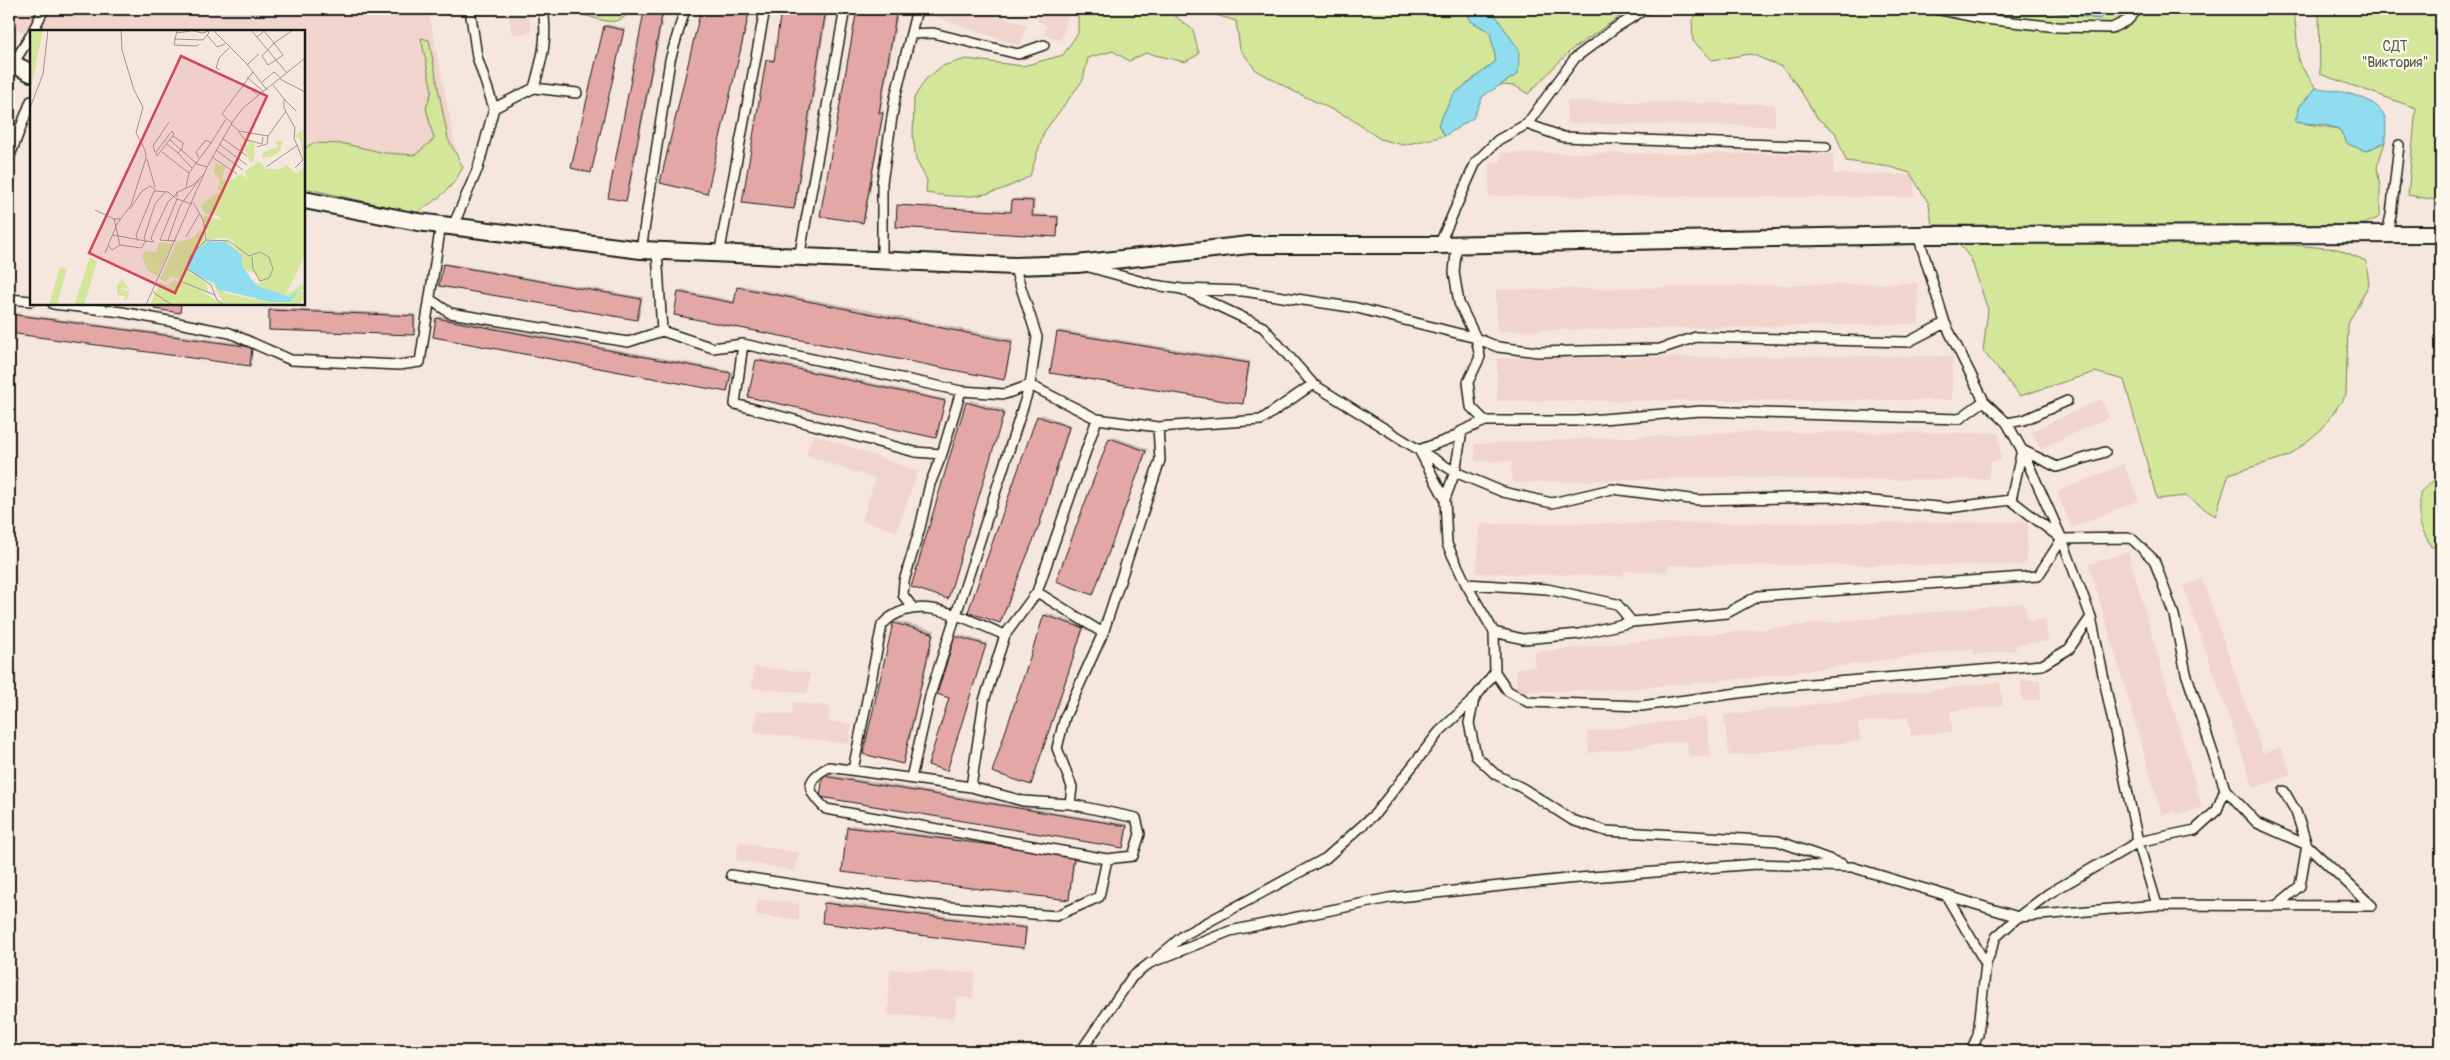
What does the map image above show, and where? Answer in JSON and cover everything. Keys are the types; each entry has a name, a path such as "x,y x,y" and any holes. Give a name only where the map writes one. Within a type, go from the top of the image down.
{"street":[{"path":"11,63 30,72"},
{"path":"305,200 447,225 649,251 1014,266 1077,264 1249,245 1440,245 1918,235 2441,234"}],"lane":[{"path":"62,305 122,312 230,333 291,360 399,366 420,362 447,225 478,168 494,108 477,57 470,9"},
{"path":"534,88 544,52 546,29 543,9"},
{"path":"662,331 649,251 670,60 686,9"},
{"path":"718,255 766,9"},
{"path":"799,258 845,9"},
{"path":"882,261 882,182 895,98 917,9"},
{"path":"1440,245 1476,162 1498,140 1527,124 1575,58 1615,28 1646,9"},
{"path":"1936,9 1985,19 2058,27 2112,28 2128,20 2138,9"},
{"path":"34,30 43,11"},
{"path":"911,34 933,33 1018,54 1044,45"},
{"path":"11,63 30,36"},
{"path":"494,108 534,88 577,93"},
{"path":"9,158 30,104"},
{"path":"1527,124 1564,137 1826,147"},
{"path":"2387,234 2399,145"},
{"path":"1918,235 1945,323 1984,401 2007,423 2022,450 2062,539 2091,617 2138,842 2157,905"},
{"path":"1457,244 1454,272 1459,303 1476,338 1480,357 1468,382 1471,407 1484,421"},
{"path":"1077,264 1154,285 1182,289 1242,291 1357,308 1476,338 1498,347 1538,352 1660,349 1696,337 1908,342 1945,323"},
{"path":"911,778 931,692 1030,385 1037,337 1014,266"},
{"path":"1182,289 1263,327 1313,384 1455,472 1503,492 1552,503 1612,489 1698,500 1829,497 1948,508 2011,500 2062,539 2131,538 2154,560 2174,615 2186,673 2225,789 2257,823 2308,845 2372,906 2157,905 2018,917 1852,867 1778,841 1606,831 1572,820 1524,789 1495,774 1476,756 1469,723 1474,699"},
{"path":"9,299 30,301"},
{"path":"431,300 450,313 628,342 662,331 713,348 743,344 961,391 1005,394 1030,385 1097,419 1158,428 1262,420 1313,384"},
{"path":"743,344 735,404 915,452 942,454"},
{"path":"913,608 903,595 904,581 920,528 930,484 942,454 961,391"},
{"path":"1420,450 1452,438 1484,421 1577,422 1702,411 1960,419 1984,401"},
{"path":"2007,423 2024,420 2067,401"},
{"path":"971,787 984,701 1005,635 1037,592 1097,419"},
{"path":"1070,804 1072,787 1057,748 1065,717 1104,633 1160,460 1158,428"},
{"path":"1462,431 1455,472 1446,499 1447,544 1466,584 1494,632 1495,672 1508,691 1528,702 1641,706 1798,684 2042,665 2069,649 2091,617"},
{"path":"1420,450 1446,499"},
{"path":"2022,450 2056,467 2105,452"},
{"path":"2011,500 2022,450"},
{"path":"1494,632 1522,639 1579,634 1632,622 1727,613 1758,596 2038,576 2062,539"},
{"path":"1466,584 1547,589 1617,604 1632,622"},
{"path":"1037,592 1104,633"},
{"path":"853,770 882,625 892,614 913,608 943,611 1005,635"},
{"path":"1081,1051 1132,976 1184,935 1326,858 1375,814 1439,732 1474,699 1495,672"},
{"path":"829,766 911,778 971,787 1022,801 1070,804 1136,818 1140,834 1133,856 1106,859 826,809 813,798 811,784 816,774 829,766"},
{"path":"1971,1051 1978,1035 1986,964 1996,937 2048,894 2138,842 2195,830 2217,810 2225,789"},
{"path":"2276,906 2300,886 2308,845 2296,812 2284,791"},
{"path":"731,875 927,905 1056,916 1099,898 1106,859"},
{"path":"1150,963 1230,931 1389,898 1566,879 1756,864 1852,867"},
{"path":"1947,897 1986,964"}],"shaded area":[{"path":"19,9 428,9 458,158 305,169 305,30 30,30 30,36 15,28"},
{"path":"508,9 528,9 531,32 512,35"},
{"path":"932,9 992,9 991,13 1027,25 1020,46 930,15"},
{"path":"1040,9 1070,11 1061,40 1044,35 1047,25 1037,21"},
{"path":"1567,101 1775,104 1775,126 1567,123"},
{"path":"1501,153 1833,154 1834,174 1914,175 1914,197 1489,196 1489,163 1501,162"},
{"path":"1918,283 1919,324 1497,331 1496,290"},
{"path":"1952,356 1952,400 1497,401 1497,358"},
{"path":"2101,399 2109,417 2040,449 2032,431"},
{"path":"1738,432 1999,433 2001,460 1991,462 1988,479 1850,480 1717,477 1513,483 1511,461 1475,461 1475,444"},
{"path":"813,434 918,471 897,532 862,520 875,479 806,455"},
{"path":"2124,464 2139,500 2072,528 2057,492"},
{"path":"2028,522 2026,565 1669,565 1666,572 1624,571 1624,576 1476,573 1481,524"},
{"path":"2128,552 2202,807 2177,815 2176,811 2162,815 2089,564"},
{"path":"2202,579 2263,753 2281,747 2291,775 2254,788 2183,586"},
{"path":"2024,603 2028,621 2045,619 2048,641 2015,645 2016,650 1975,655 1974,648 1749,678 1637,688 1516,692 1517,668 1535,667 1534,652"},
{"path":"754,667 810,673 808,693 752,688"},
{"path":"2021,680 2040,680 2041,700 2022,701"},
{"path":"2000,682 2003,705 1950,711 1952,731 1911,736 1908,717 1858,723 1860,741 1729,756 1724,715"},
{"path":"794,702 830,707 829,721 851,724 849,744 754,732 757,711 792,715"},
{"path":"1706,717 1711,756 1689,758 1686,741 1589,753 1587,732"},
{"path":"739,842 799,853 795,871 736,860"},
{"path":"758,899 799,904 799,920 756,915"},
{"path":"890,969 975,973 973,998 956,997 955,1018 888,1015"}],"green space":[{"path":"583,9 632,9 622,19 605,21 584,15"},
{"path":"1078,9 1188,9 1175,16 1193,30 1199,54 1185,62 1146,53 1129,61 1113,51 1088,58 1083,80 1044,132 1030,176 1004,188 980,195 955,196 926,193 927,180 916,160 913,136 914,98 925,80 942,66 966,59 1023,66 1063,55 1078,33"},
{"path":"1196,9 1466,9 1471,21 1490,32 1496,61 1453,95 1438,125 1445,136 1403,145 1380,139 1348,117 1293,91 1256,70 1240,49 1236,21"},
{"path":"1491,9 1631,9 1571,50 1528,94 1515,86 1500,85 1518,74"},
{"path":"1701,9 2036,9 2099,19 2115,9 2294,9 2299,63 2316,88 2300,106 2296,122 2339,129 2348,144 2366,151 2385,142 2377,167 2380,188 2380,217 2364,224 2180,227 1932,225 1929,204 1910,173 1890,167 1846,161 1835,132 1817,118 1797,85 1782,67 1751,54 1712,60 1693,41 1692,20"},
{"name":"СДТ \"Виктория\"","path":"2319,9 2441,9 2441,201 2408,195 2416,108 2320,74"},
{"path":"421,38 429,40 448,139 463,167 453,183 438,198 416,213 305,188 305,148 313,143 345,144 385,153 415,155 434,139 426,108 432,91"},
{"path":"2004,240 2293,245 2338,249 2366,261 2369,284 2348,324 2346,395 2322,429 2289,456 2229,474 2215,516 2186,496 2157,499 2124,380 2095,372 2020,396 1983,351 1988,310 1971,259 1960,245"},
{"path":"2434,480 2441,485 2441,546 2431,547 2420,524 2420,492"}],"water":[{"path":"1466,9 1491,9 1519,50 1518,74 1483,96 1473,118 1445,136 1438,125 1453,95 1496,61 1490,32 1471,21"},
{"path":"2036,9 2115,9 2099,19"},
{"path":"2316,88 2355,95 2374,104 2381,110 2385,118 2385,142 2366,151 2348,144 2339,129 2326,125 2295,122 2300,106"}],"building":[{"path":"701,9 750,9 707,194 660,183"},
{"path":"781,9 826,9 794,209 742,203 766,60 774,61"},
{"path":"857,9 897,9 879,113 883,113 863,223 820,216"},
{"path":"644,12 662,15 626,201 608,198"},
{"path":"604,26 624,30 591,173 571,168"},
{"path":"1012,200 1033,201 1032,216 1058,217 1057,237 896,227 897,205 1011,212"},
{"path":"443,264 641,299 637,320 439,286"},
{"path":"737,287 1012,342 1004,380 674,315 678,292 734,303"},
{"path":"155,305 181,305 180,313 154,309"},
{"path":"269,310 414,316 414,335 269,330"},
{"path":"9,314 252,347 250,366 9,333"},
{"path":"436,318 731,373 727,392 433,337"},
{"path":"1057,332 1249,363 1243,404 1050,373"},
{"path":"756,360 945,401 936,438 748,397"},
{"path":"966,402 1004,413 948,599 911,587"},
{"path":"1037,416 1069,427 1039,526 1000,623 968,612"},
{"path":"1109,438 1146,451 1093,595 1056,581"},
{"path":"1044,615 1083,628 1031,785 992,772"},
{"path":"893,623 933,633 903,764 863,754"},
{"path":"955,636 986,645 947,771 928,765 949,698 937,694"},
{"path":"823,776 1127,826 1123,848 820,797"},
{"path":"847,827 1074,855 1069,900 842,872"},
{"path":"824,903 1026,928 1024,948 822,923"}]}
